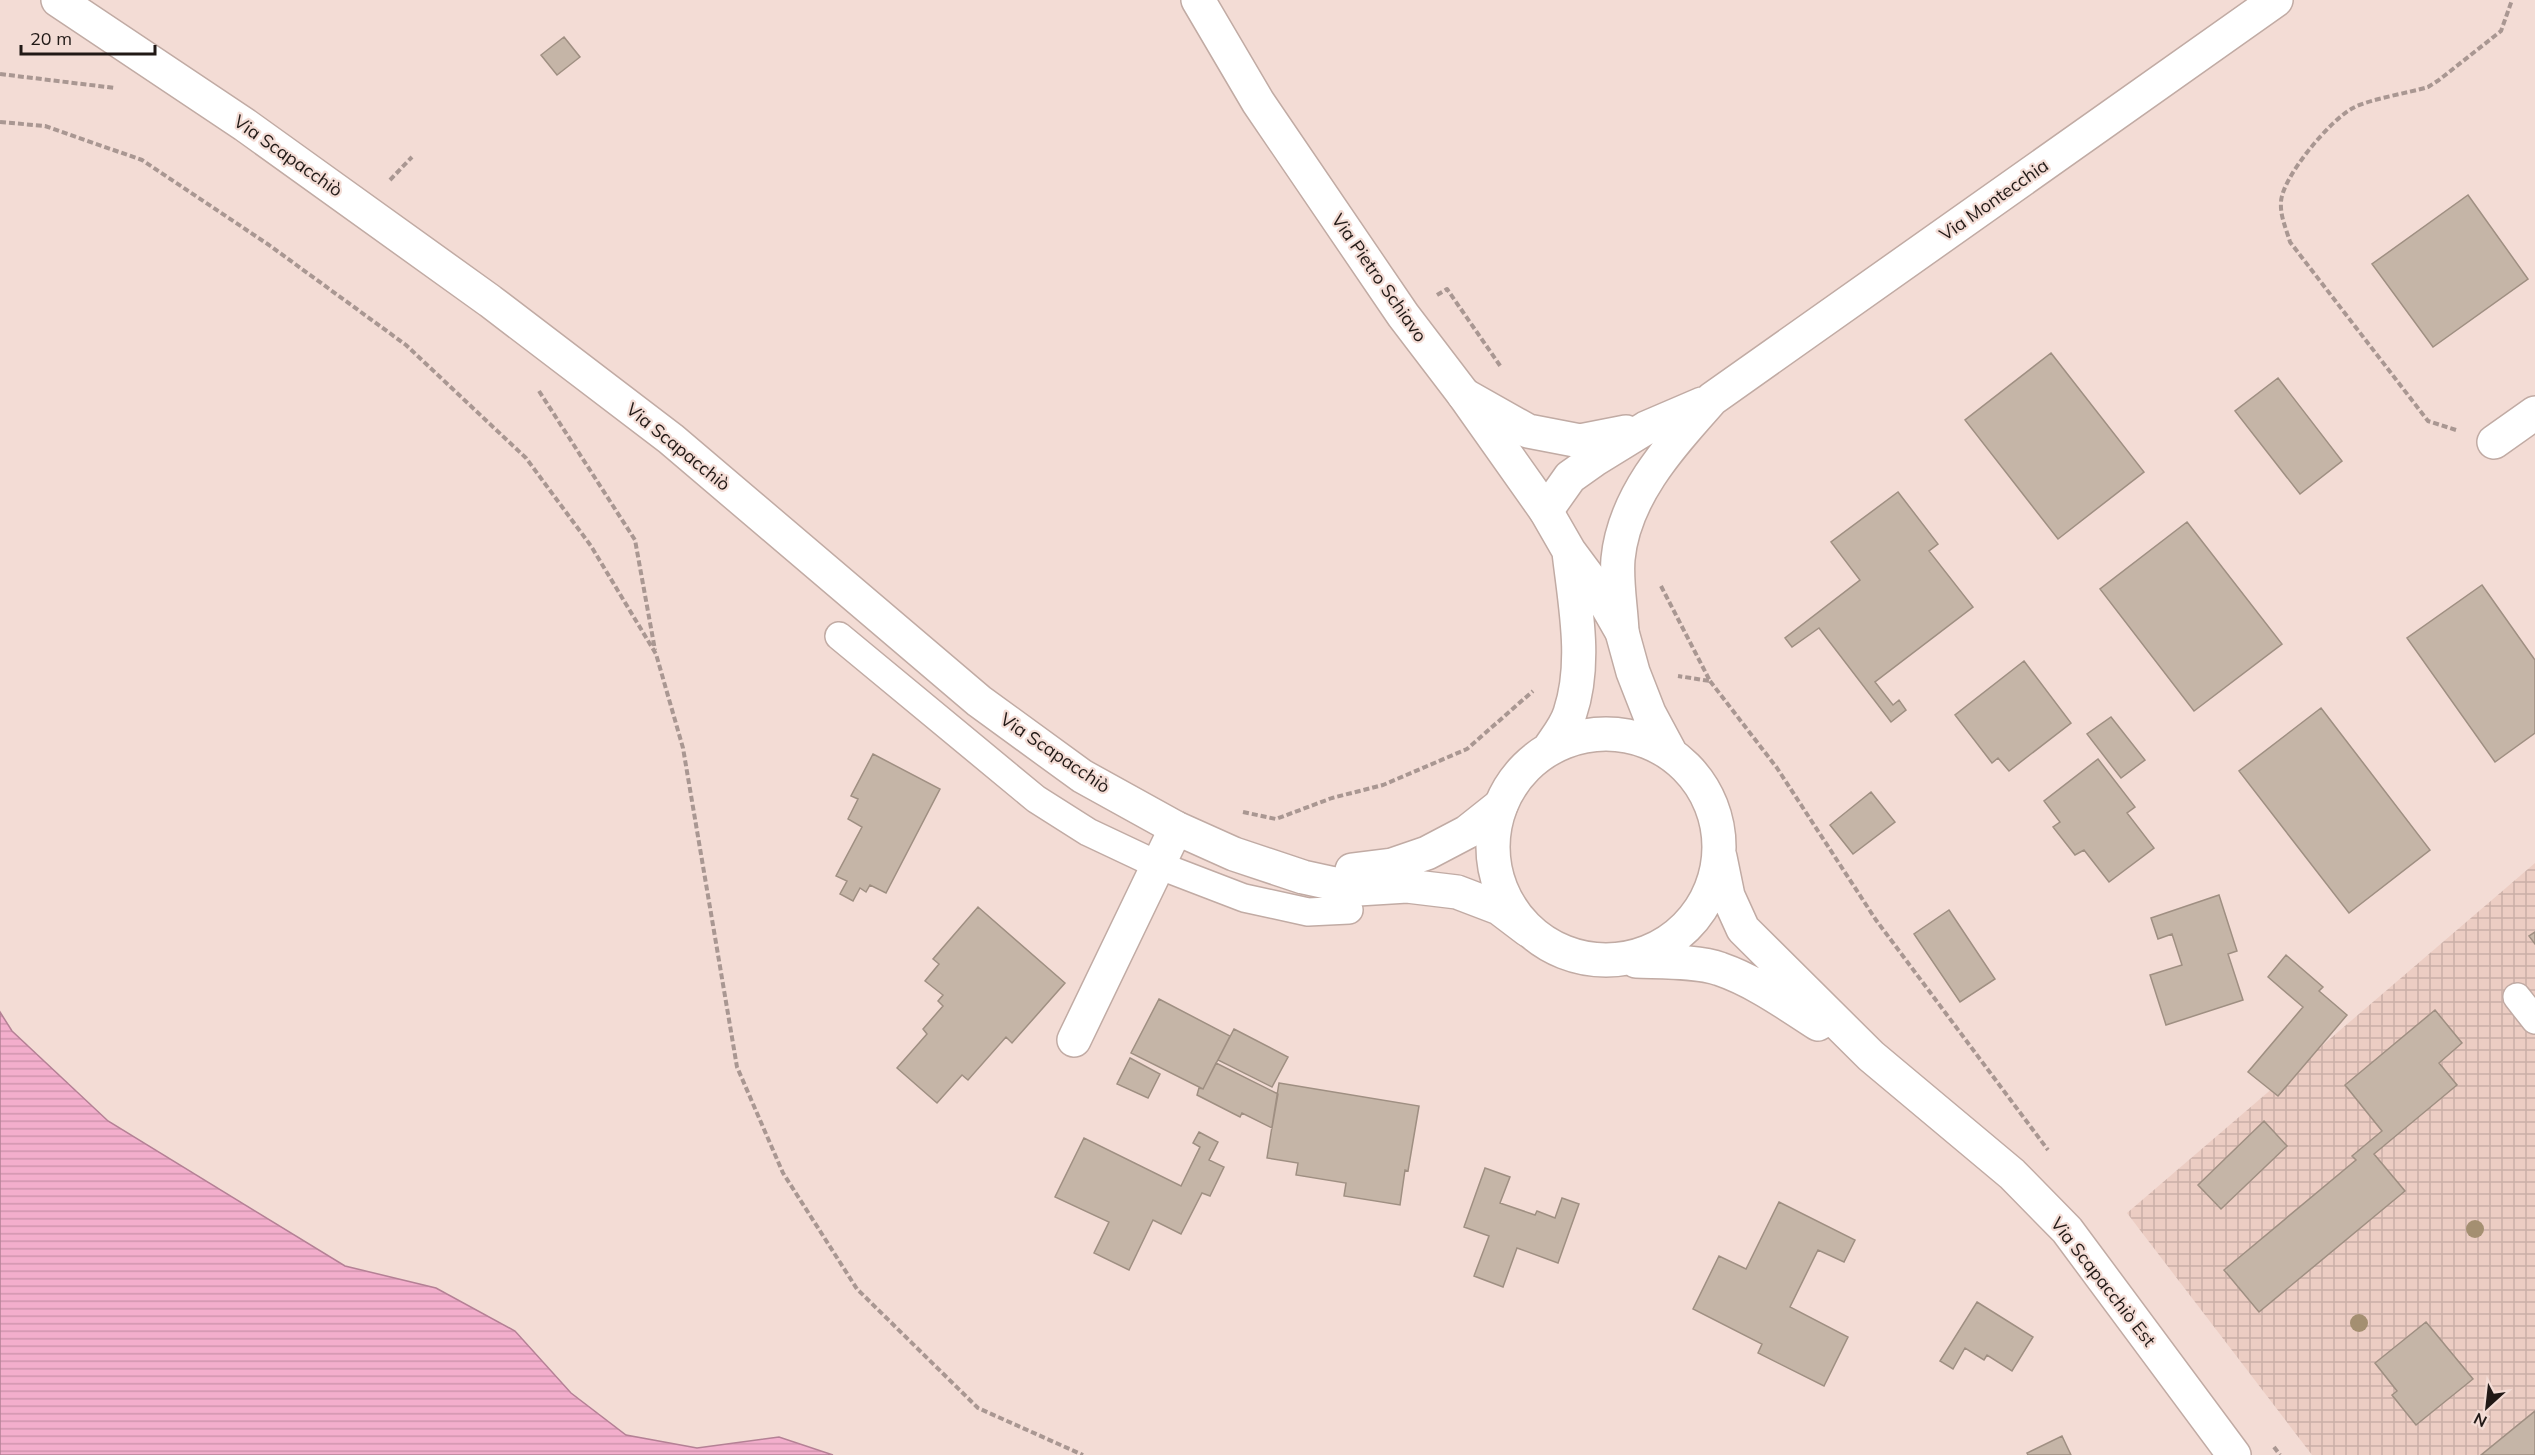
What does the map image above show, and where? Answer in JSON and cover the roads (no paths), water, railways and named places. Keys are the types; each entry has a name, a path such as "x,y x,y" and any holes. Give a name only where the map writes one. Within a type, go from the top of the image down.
{"street":[{"name":"Via Scapacchiò","path":"58,0 245,125 490,301 671,439 979,700 1082,776 1176,828 1234,854 1303,877 1358,889 1407,886 1457,892 1499,908 1528,930"},
{"name":"Via Pietro Schiavo","path":"1198,0 1258,102 1403,315 1464,395 1546,511 1569,551 1598,590 1622,632 1633,672 1649,713 1671,754"},
{"name":"Via Montecchia","path":"1546,511 1570,477 1646,428 1712,399 2276,0"},
{"name":"Via Montecchia","path":"1464,395 1528,431 1580,441 1646,428"},
{"name":"Via Montecchia","path":"1622,632 1618,558 1629,515 1661,459 1712,399"},
{"path":"2494,442 2535,413"},
{"name":"Via Pietro Schiavo","path":"1549,749 1570,715 1577,678 1578,629 1569,551"},
{"name":"Via Scapacchiò Est","path":"1871,1056 1764,990 1719,968 1671,962 1606,961 1578,957 1552,947 1528,930 1507,904 1495,872 1493,838 1501,805 1512,782 1529,764 1549,749 1579,737 1611,734 1643,739 1671,754 1693,774 1710,800 1719,828 1720,858 1728,896 1743,929 1871,1056 2012,1174 2067,1230 2234,1455"},
{"name":"Via Scapacchiò","path":"1303,877 1392,865 1427,853 1467,832 1501,805"},
{"path":"1074,1040 1176,828"},
{"name":"Via Scapacchiò Est","path":"1606,961 1640,956 1670,942 1695,919 1712,890 1720,858"}],"lane":[{"path":"839,636 1036,799 1088,832 1158,865 1244,898 1308,912 1348,910"},
{"path":"2517,997 2535,1020"}]}
